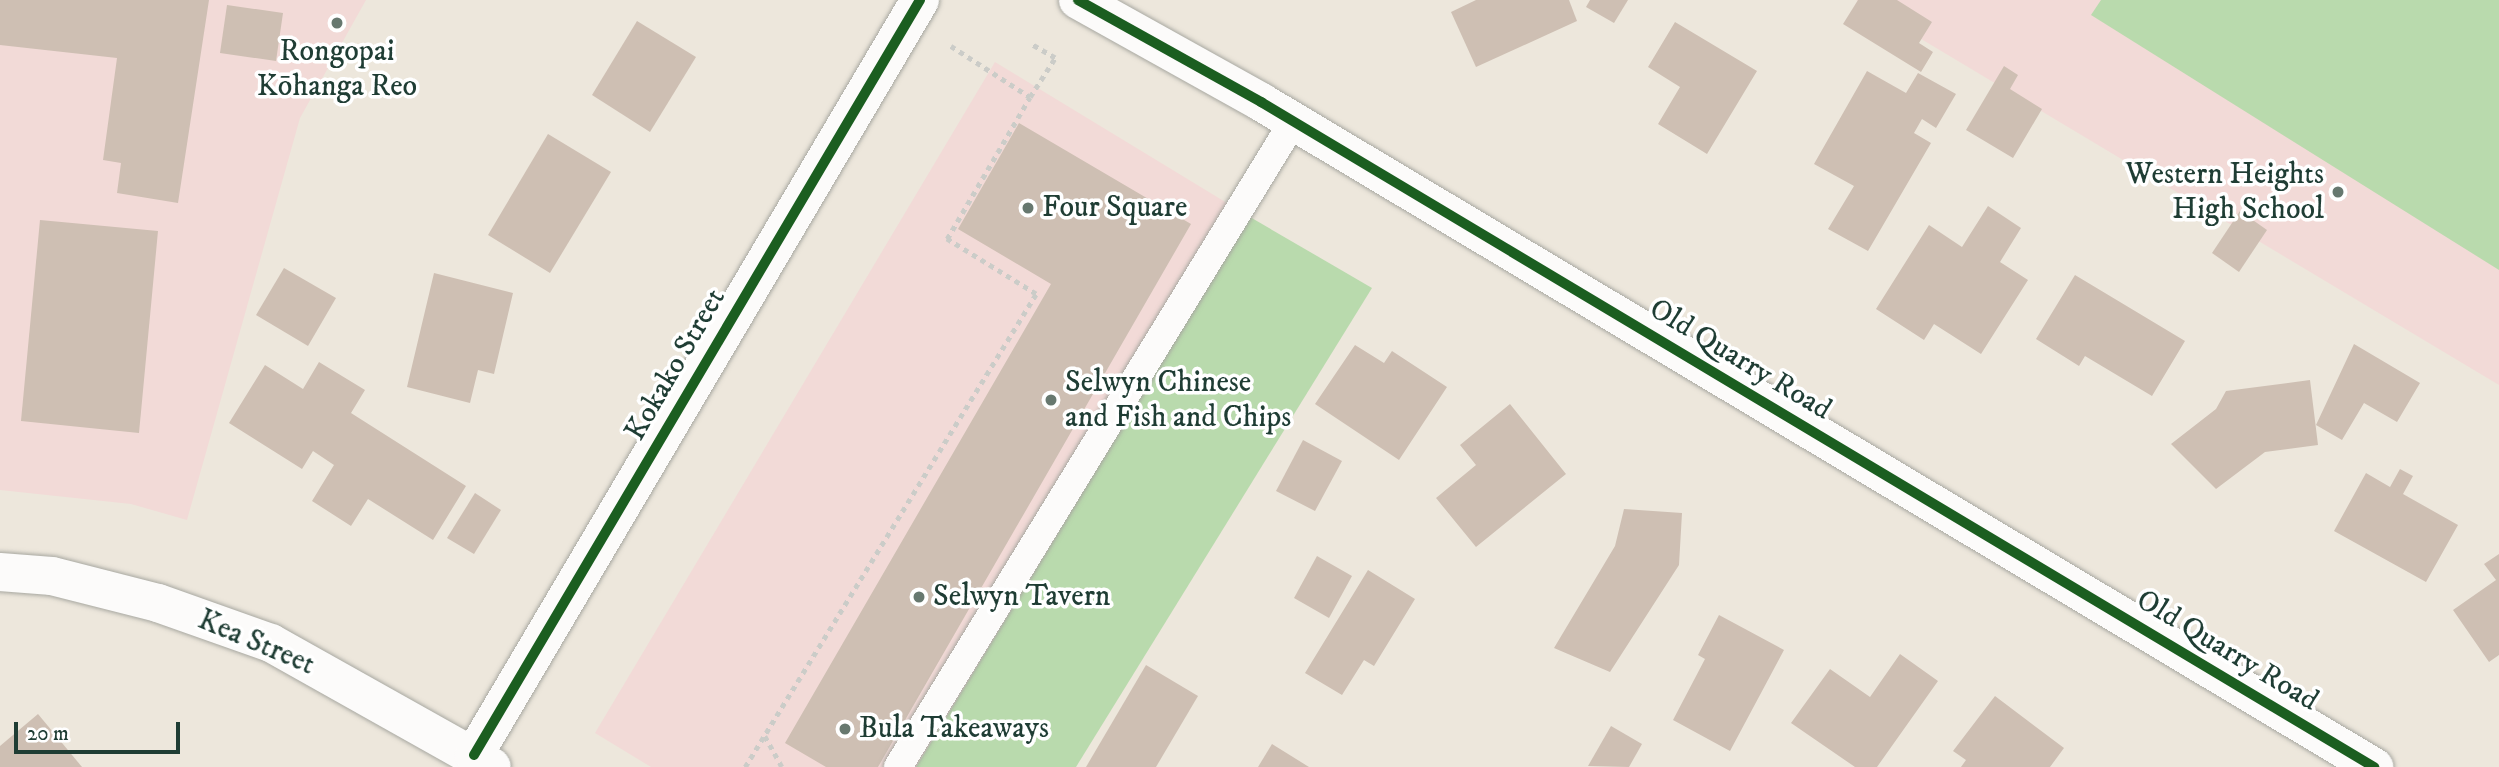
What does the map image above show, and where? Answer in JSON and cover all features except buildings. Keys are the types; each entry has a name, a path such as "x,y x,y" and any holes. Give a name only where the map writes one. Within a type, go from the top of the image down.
{"street":[{"name":"Kokako Street","path":"483,761 920,0"},
{"name":"Old Quarry Road","path":"1078,0 1293,122 2374,767"},
{"name":"Kea Street","path":"0,572 52,576 158,603 271,643 483,761"}],"lane":[{"path":"898,767 1293,122"}],"path":[{"path":"745,767 1036,294 947,239 1055,58 1031,44"},
{"path":"951,46 1030,97"},
{"path":"765,735 782,767"}],"shaded area":[{"path":"0,0 366,0 300,118 187,520 131,504 0,490"},
{"name":"Western Heights High School","path":"1856,0 2499,0 2499,385"},
{"path":"995,62 1250,217 916,767 651,767 595,733"}],"green space":[{"path":"2101,0 2499,0 2499,270 2091,15"},
{"path":"1250,217 1372,288 1076,767 916,767"}],"cycle path":[{"path":"474,755 920,0"},
{"path":"1078,0 1261,102 2374,767"}],"place":[{"name":"Rongopai Kōhanga Reo","path":"337,23"},
{"name":"Western Heights High School","path":"2338,192"},
{"name":"Four Square","path":"1028,208"},
{"name":"Selwyn Chinese and Fish and Chips","path":"1051,400"},
{"name":"Selwyn Tavern","path":"919,597"},
{"name":"Bula Takeaways","path":"845,729"}]}
